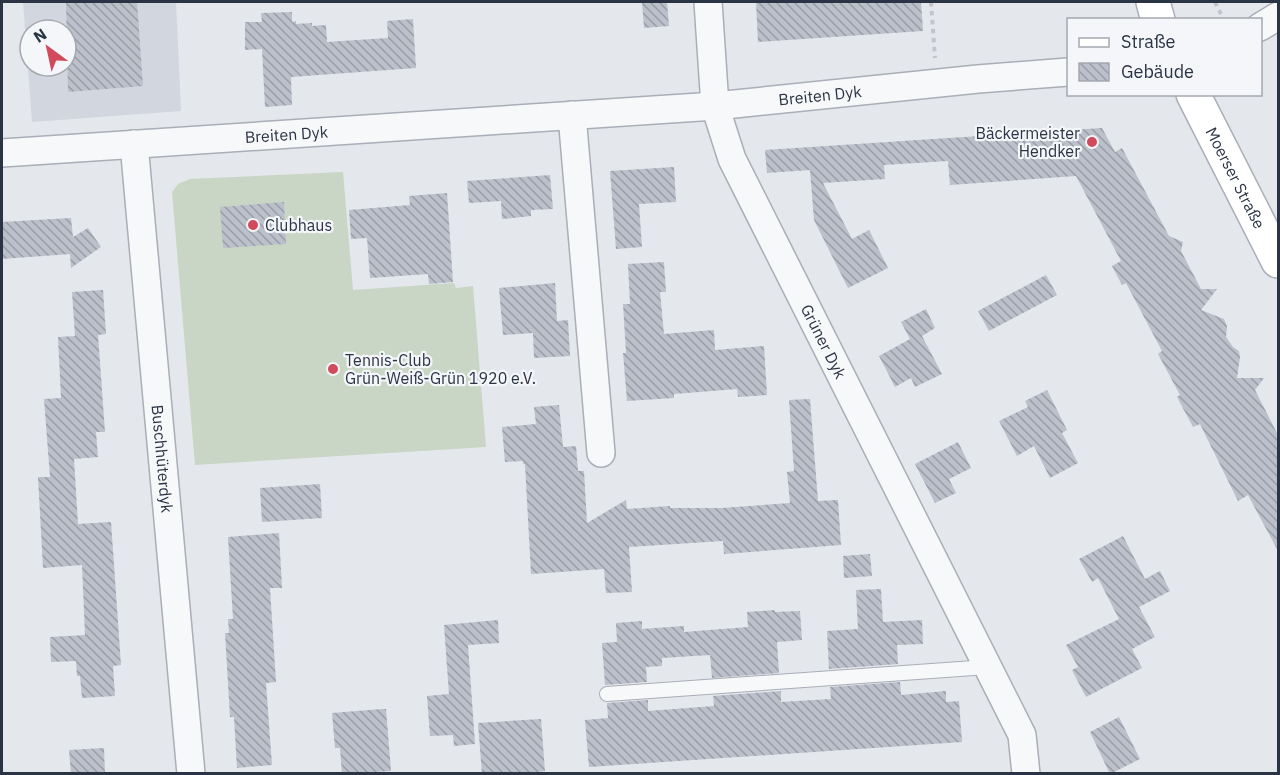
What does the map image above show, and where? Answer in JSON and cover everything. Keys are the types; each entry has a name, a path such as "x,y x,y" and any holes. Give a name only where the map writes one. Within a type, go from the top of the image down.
{"main road":[{"path":"1153,2 1157,18"},
{"name":"Moerser Straße","path":"1195,96 1278,261"}],"street":[{"name":"Grüner Dyk","path":"708,2 715,106 732,159 1022,735 1026,774"},
{"path":"1262,26 1278,16"},
{"name":"Breiten Dyk","path":"2,153 715,106 1067,72"},
{"path":"572,115 601,453"},
{"name":"Buschhüterdyk","path":"134,144 191,774"}],"lane":[{"path":"607,694 988,667"}],"path":[{"path":"932,2 937,83"},
{"path":"1215,2 1223,18"}],"shaded area":[{"path":"23,2 176,2 181,111 32,122 29,78 78,78 78,18 24,18"}],"green space":[{"name":"Tennis-Club Grün-Weiß-Grün 1920 e.V.","path":"343,172 353,290 454,283 456,288 473,286 486,447 195,465 172,192 178,184 190,179"}],"building":[{"path":"66,2 137,2 143,86 68,92 68,78 78,78 78,18 66,18"},
{"path":"642,2 667,2 669,26 644,28"},
{"path":"756,2 921,2 923,31 758,42"},
{"path":"292,12 292,22 296,21 296,24 326,25 327,42 388,38 387,21 413,19 416,68 291,77 292,105 265,107 262,49 245,50 245,22 262,22 261,13"},
{"path":"1102,128 1115,152 1122,148 1169,236 1183,242 1181,251 1201,289 1217,289 1201,310 1224,319 1227,326 1226,337 1239,351 1237,378 1264,378 1255,390 1278,435 1278,551 1248,495 1238,501 1200,424 1193,427 1177,397 1180,395 1158,354 1162,351 1126,283 1122,285 1112,266 1121,261 1076,176 950,185 948,161 884,165 885,179 823,183 852,239 869,230 888,268 848,288 814,220 810,170 767,173 765,150"},
{"path":"674,167 676,202 639,204 642,247 616,249 610,171"},
{"path":"550,175 553,209 531,210 531,216 502,219 501,201 469,203 467,181"},
{"path":"447,193 453,282 429,284 428,274 370,278 367,238 351,239 349,210 410,205 409,196"},
{"name":"Clubhaus","path":"284,202 286,244 223,248 220,207"},
{"path":"71,218 73,237 88,228 101,247 71,268 70,254 2,259 2,222"},
{"path":"664,262 666,292 660,292 664,334 714,330 715,350 764,346 767,395 738,397 737,389 674,394 674,398 627,401 623,353 626,353 623,304 630,304 628,264"},
{"path":"1046,275 1057,295 989,331 978,311"},
{"path":"555,283 557,321 568,320 570,356 534,358 533,333 503,335 499,288"},
{"path":"103,290 106,334 98,335 105,432 96,432 98,457 74,459 78,524 111,522 121,665 113,666 115,696 82,698 76,661 51,662 50,637 85,635 82,565 43,568 38,477 50,477 44,399 61,398 58,337 75,336 72,292"},
{"path":"926,309 935,328 922,336 942,374 915,387 911,378 895,387 879,356 910,339 901,322"},
{"path":"1047,390 1067,430 1062,433 1078,463 1050,478 1034,446 1017,456 999,421 1028,407 1025,401"},
{"path":"810,399 818,501 838,500 841,545 724,554 723,541 629,547 632,592 606,593 604,569 531,574 525,464 523,461 505,462 502,427 536,424 534,407 559,405 563,447 576,446 578,471 584,471 587,523 626,500 627,509 670,506 670,508 722,508 790,503 787,472 794,471 789,400"},
{"path":"958,442 971,468 949,479 956,493 935,503 915,464"},
{"path":"320,484 322,518 262,522 260,488"},
{"path":"279,533 282,588 270,588 276,682 266,683 272,765 237,768 234,717 230,717 225,633 229,633 228,619 233,619 228,537"},
{"path":"1123,536 1145,579 1160,571 1170,591 1139,607 1155,637 1132,649 1142,668 1086,697 1072,670 1078,667 1066,645 1119,619 1098,578 1092,582 1079,559"},
{"path":"870,554 872,576 844,578 843,556"},
{"path":"881,589 883,622 922,620 923,644 897,645 898,664 829,669 827,631 858,629 856,590"},
{"path":"775,610 775,612 800,611 802,640 777,642 779,673 712,678 710,655 662,658 662,666 646,667 647,682 605,685 602,643 617,642 616,623 642,621 642,629 684,626 684,632 748,627 747,612"},
{"path":"498,620 499,643 468,645 475,744 454,746 453,735 430,736 427,696 449,694 444,625"},
{"path":"900,682 901,695 946,691 946,702 959,701 962,742 589,767 585,720 608,718 607,703 648,700 648,711 714,706 713,696 781,691 781,702 831,699 830,687"},
{"path":"386,709 391,771 342,774 340,748 335,748 332,713"},
{"path":"1119,717 1140,759 1110,774 1090,732"},
{"path":"541,719 545,771 538,772 538,774 482,774 478,723"},
{"path":"104,748 105,774 71,774 69,750"}],"place":[{"name":"Bäckermeister Hendker","path":"1092,142"},
{"name":"Clubhaus","path":"253,225"},
{"name":"Tennis-Club Grün-Weiß-Grün 1920 e.V.","path":"333,369"}]}
